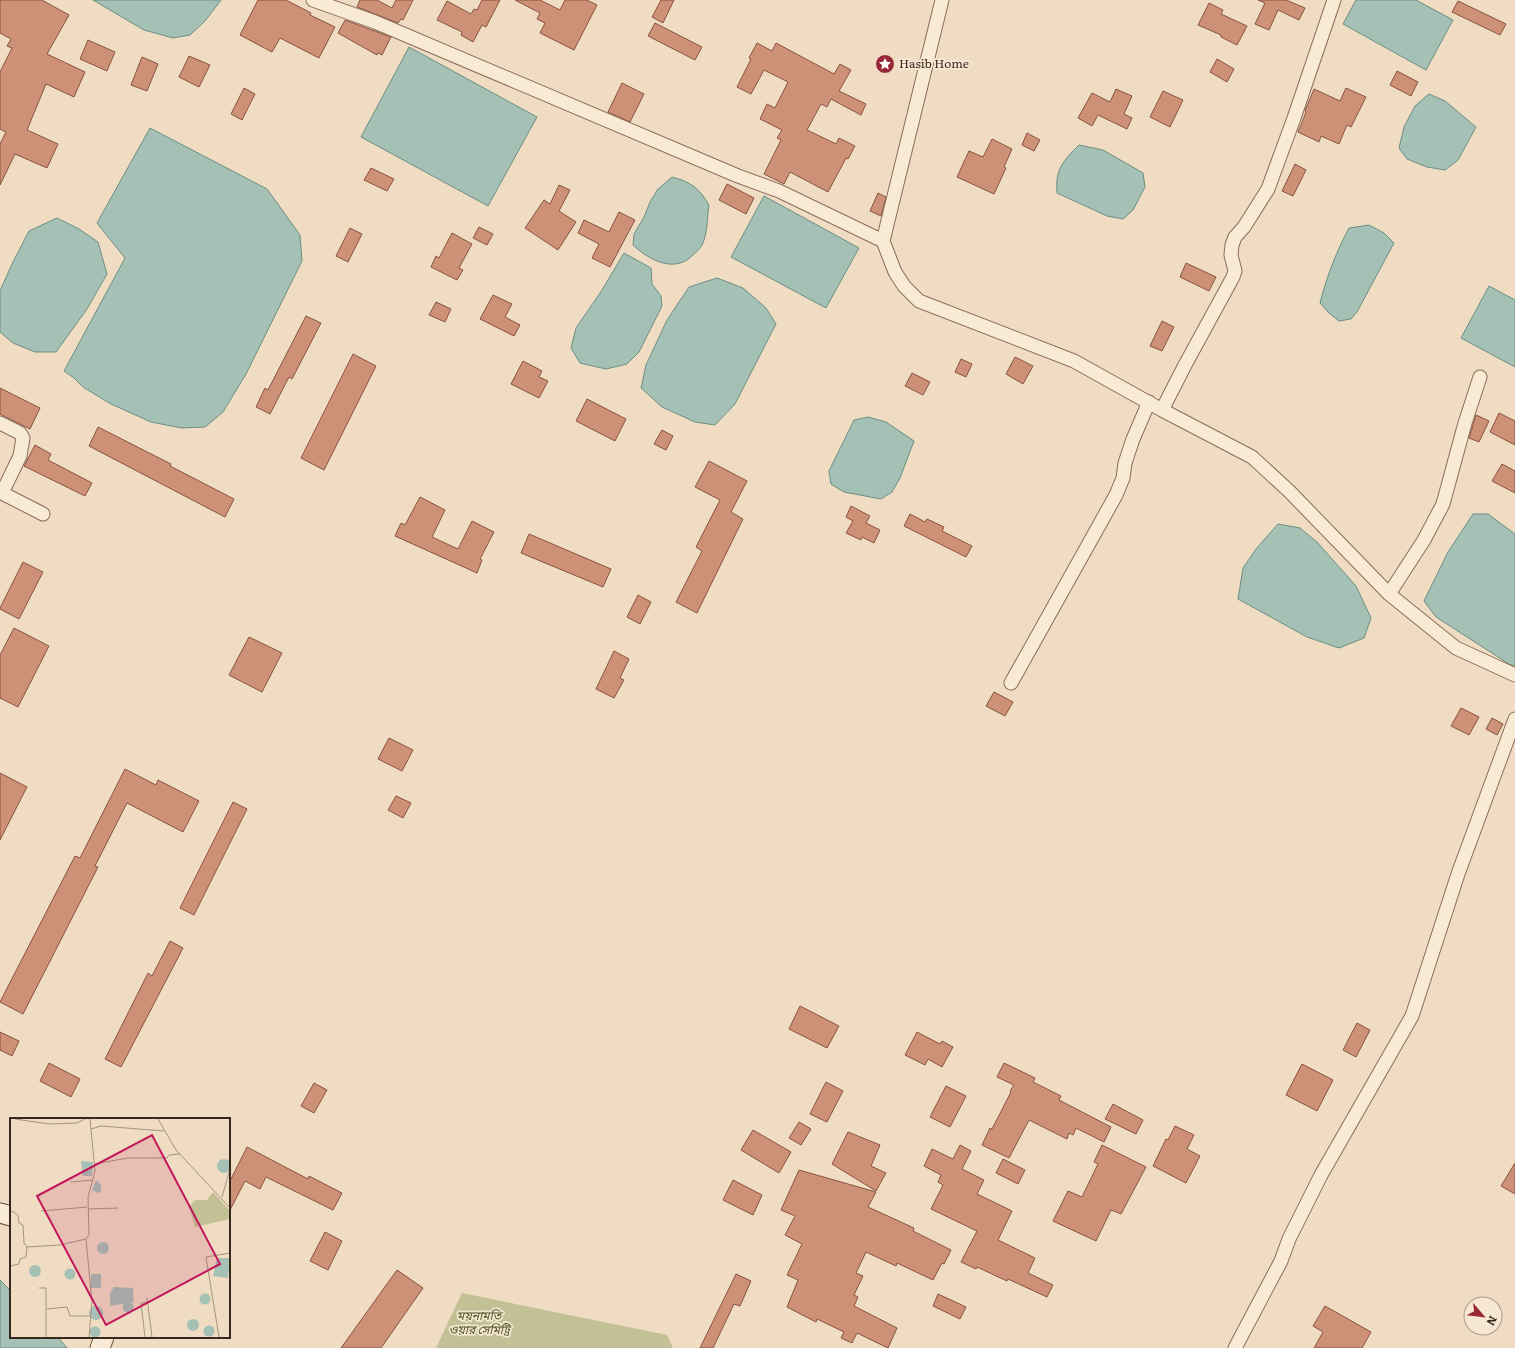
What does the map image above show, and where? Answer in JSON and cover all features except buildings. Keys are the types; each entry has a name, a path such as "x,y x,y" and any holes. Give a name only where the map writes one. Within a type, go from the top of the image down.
{"main road":[{"path":"0,1213 10,1216"},
{"path":"100,1348 104,1338"}],"street":[{"path":"313,0 375,22 738,176 779,191 883,240"},
{"path":"942,0 883,240 894,272 904,286 919,301 1074,361 1162,410 1252,457 1289,491 1389,594 1456,648 1515,675"},
{"path":"1162,410 1233,277 1235,271 1231,255 1232,245 1235,238 1244,227 1268,189 1334,0"},
{"path":"1389,594 1424,540 1443,504 1465,423 1480,376"},
{"path":"1011,683 1116,495 1123,478 1125,463 1129,451 1149,402"},
{"path":"0,423 20,433 23,438 20,456 1,492 43,514"},
{"path":"1235,1348 1281,1261 1289,1238 1321,1175 1412,1016 1458,874 1515,719"}],"green space":[{"name":"ময়নামতি ওয়ার সেমিট্রি","path":"462,1293 667,1335 673,1348 436,1348"}],"shaded area":[{"path":"93,0 221,0 205,21 190,35 173,38 144,30"},
{"path":"1356,0 1416,0 1453,20 1426,70 1343,24"},
{"path":"409,47 537,117 488,206 361,137"},
{"path":"1429,94 1445,101 1476,127 1458,160 1445,170 1427,167 1407,159 1399,148 1404,127 1415,106"},
{"path":"150,128 267,189 300,235 302,261 246,374 223,412 205,427 182,428 151,422 111,404 83,387 64,371 125,258 97,223"},
{"path":"1079,145 1103,150 1143,173 1145,187 1133,210 1123,219 1107,216 1057,193 1057,178 1061,166"},
{"path":"672,177 694,186 702,194 709,205 706,230 701,246 687,260 671,264 663,263 647,256 633,245 634,234 644,217 650,202 658,189"},
{"path":"764,196 859,248 826,308 731,257"},
{"path":"57,218 79,229 98,242 107,274 87,309 56,352 35,352 13,343 0,332 0,291 29,231"},
{"path":"1369,225 1384,233 1394,243 1357,312 1351,319 1339,321 1320,303 1326,283 1332,264 1349,228"},
{"path":"624,253 651,268 652,284 661,296 662,306 639,352 627,364 606,369 580,363 571,348 576,328 602,290"},
{"path":"717,278 743,288 766,308 776,324 735,404 715,425 695,422 662,407 641,388 646,365 667,320 689,287"},
{"path":"1489,286 1515,300 1515,367 1461,338"},
{"path":"868,417 886,422 914,441 900,478 892,492 881,499 844,492 831,484 829,471 854,420"},
{"path":"1473,514 1488,514 1515,534 1515,666 1509,664 1436,617 1424,601 1448,552"},
{"path":"1278,524 1300,528 1317,542 1356,586 1371,618 1364,638 1339,648 1307,637 1238,599 1243,568 1256,549"},
{"path":"0,1280 10,1290 10,1338 59,1338 67,1348 0,1348"}],"place":[{"name":"Hasib Home","path":"885,64"}]}
